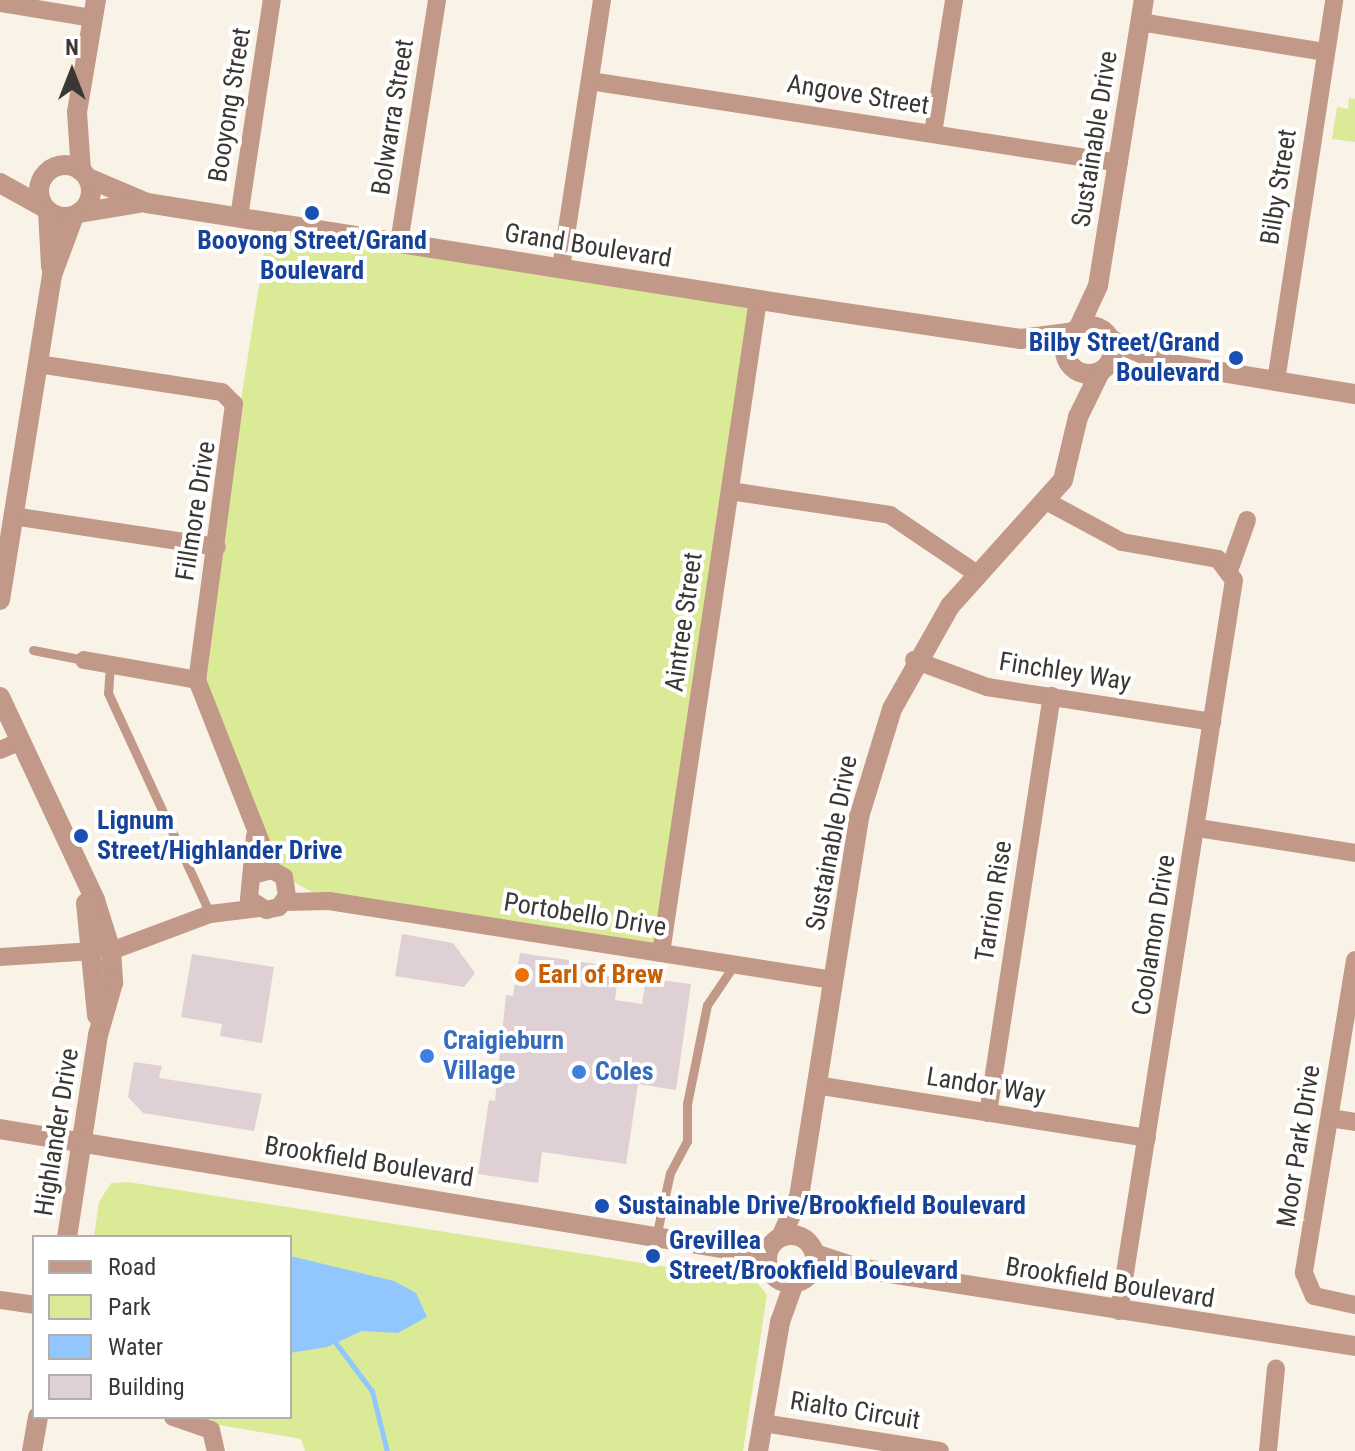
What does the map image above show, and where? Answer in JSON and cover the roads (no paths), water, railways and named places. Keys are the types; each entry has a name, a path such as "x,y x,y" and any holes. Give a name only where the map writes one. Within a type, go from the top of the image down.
{"street":[{"name":"Booyong Street","path":"239,217 272,0"},
{"name":"Bolwarra Street","path":"399,243 437,0"},
{"path":"561,268 602,0"},
{"path":"933,133 954,0"},
{"name":"Sustainable Drive","path":"1076,331 1098,286 1144,0"},
{"name":"Bilby Street","path":"1276,381 1334,0"},
{"path":"0,3 94,9 77,112 89,201 76,214 52,275 0,600"},
{"path":"1140,22 1326,52"},
{"name":"Angove Street","path":"590,81 1119,163"},
{"path":"52,275 47,210 39,195 77,112"},
{"path":"0,181 49,171 84,174"},
{"name":"Grand Boulevard","path":"84,174 147,203 758,300 1021,339 1076,331"},
{"path":"0,181 47,210 76,214"},
{"name":"Grand Boulevard","path":"76,214 147,203"},
{"name":"Sustainable Drive","path":"1098,286 1107,336"},
{"name":"Aintree Street","path":"661,953 758,300"},
{"path":"1161,362 1102,370 1070,364 1066,346 1076,331 1107,336 1161,362 1355,394"},
{"path":"1102,370 1112,354 1107,336"},
{"name":"Grand Boulevard","path":"1021,339 1070,364"},
{"name":"Fillmore Drive","path":"38,364 222,392 234,404 197,680"},
{"name":"Sustainable Drive","path":"1070,364 1078,417"},
{"name":"Sustainable Drive","path":"758,1451 869,775 914,660 977,574 1048,502 1068,464 1078,417 1102,370"},
{"path":"730,491 890,515 977,574"},
{"path":"1048,502 1122,542 1212,557 1230,568"},
{"path":"13,516 217,547"},
{"name":"Coolamon Drive","path":"1119,1311 1198,828 1233,586 1230,568 1247,520"},
{"path":"84,660 197,680 278,873 284,902"},
{"name":"Finchley Way","path":"914,660 987,687 1212,722"},
{"name":"Tarrion Rise","path":"988,1113 1052,696"},
{"name":"Highlander Drive","path":"0,697 10,746 79,875 102,951 98,1035 67,1235"},
{"path":"0,957 102,951 210,914 259,908 250,880 254,818"},
{"path":"1198,828 1355,853"},
{"path":"210,914 250,880 278,873"},
{"name":"Portobello Drive","path":"278,873 329,901"},
{"name":"Portobello Drive","path":"259,908 284,902 329,901 833,980"},
{"name":"Moor Park Drive","path":"1355,960 1304,1278 1314,1296 1355,1305"},
{"name":"Landor Way","path":"816,1085 1147,1138"},
{"path":"1330,1118 1355,1122"},
{"name":"Brookfield Boulevard","path":"0,1129 790,1259 1355,1346"},
{"path":"0,1300 32,1305"},
{"path":"1268,1451 1276,1368"},
{"path":"32,1451 38,1419"},
{"path":"179,1419 211,1430 216,1451"},
{"name":"Rialto Circuit","path":"762,1423 940,1451"}],"lane":[{"path":"33,650 84,660"},
{"path":"110,665 108,693 210,914"},
{"path":"656,1237 670,1173 687,1141 687,1104 707,1005 735,964"}],"water":[{"path":"292,1256 394,1281 416,1293 427,1317 398,1333 362,1331 327,1347 292,1353"}],"waterway":[{"path":"332,1338 372,1391 387,1451"}],"place":[{"name":"Booyong Street/Grand Boulevard","path":"312,213"},
{"name":"Bilby Street/Grand Boulevard","path":"1236,358"},
{"name":"Lignum Street/Highlander Drive","path":"81,836"},
{"name":"Earl of Brew","path":"522,975"},
{"name":"Craigieburn Village","path":"427,1056"},
{"name":"Coles","path":"579,1072"},
{"name":"Sustainable Drive/Brookfield Boulevard","path":"602,1206"},
{"name":"Grevillea Street/Brookfield Boulevard","path":"653,1256"}]}
